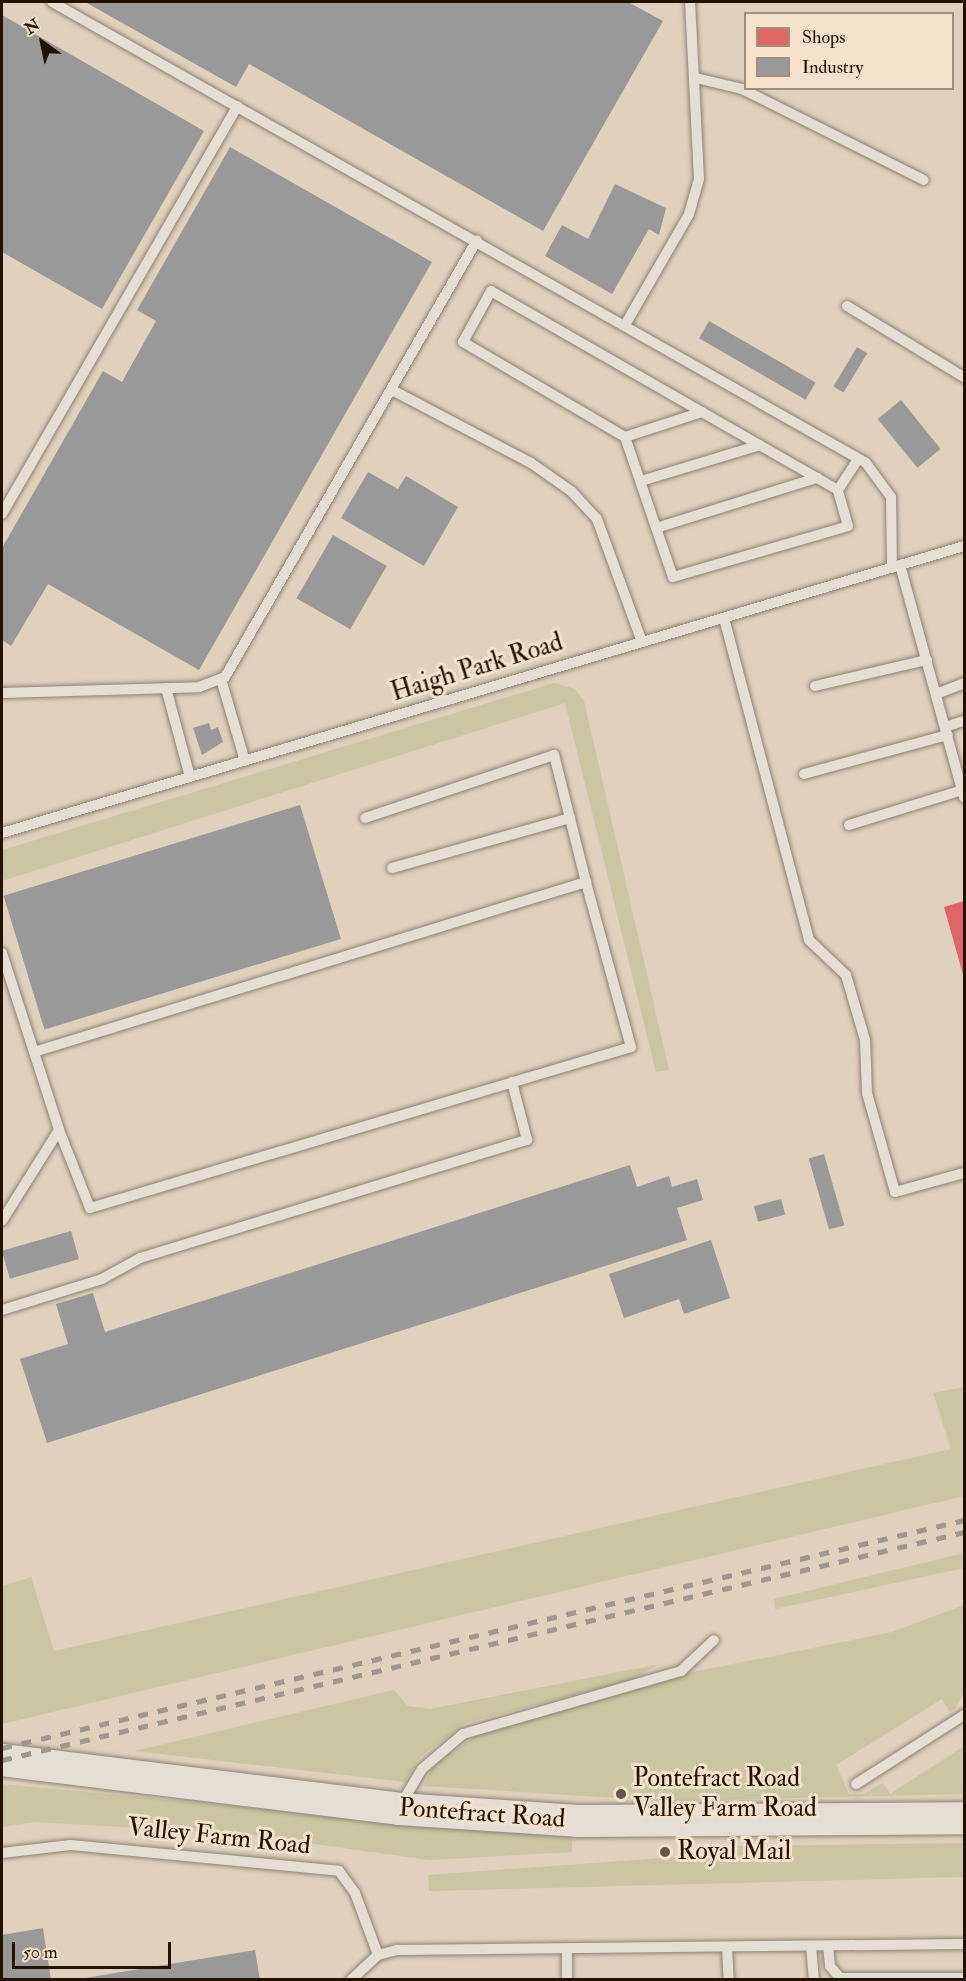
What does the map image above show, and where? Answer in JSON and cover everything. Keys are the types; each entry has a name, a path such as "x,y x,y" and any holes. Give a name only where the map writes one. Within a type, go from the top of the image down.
{"main road":[{"name":"Pontefract Road","path":"2,1761 399,1809 578,1821 721,1824 964,1818"}],"lane":[{"path":"52,2 477,240 858,459 881,478 891,497 896,566 927,660 964,793 849,825"},
{"path":"625,325 689,214 699,179 696,78 690,2"},
{"path":"696,78 742,89 924,180"},
{"path":"2,514 238,106"},
{"path":"2,693 166,688 221,679 235,667 477,240"},
{"path":"491,291 838,490 848,526 673,577 625,437 463,342 491,291"},
{"path":"847,306 964,377"},
{"path":"392,390 531,463 571,491 597,519 642,642"},
{"path":"625,437 702,412"},
{"path":"640,481 760,445"},
{"path":"838,490 858,459"},
{"path":"656,528 817,478"},
{"name":"Haigh Park Road","path":"2,832 964,546"},
{"path":"724,618 810,940 846,975 865,1040 867,1093 895,1192 964,1173"},
{"path":"815,686 927,660"},
{"path":"221,679 245,761"},
{"path":"936,694 964,682"},
{"path":"166,688 190,777"},
{"path":"804,774 946,731 964,721"},
{"path":"2,953 59,1130 90,1208 631,1047 554,755 364,818"},
{"path":"392,868 570,818"},
{"path":"34,1052 586,882"},
{"path":"2,1311 102,1279 140,1258 527,1140 512,1082"},
{"path":"2,1221 59,1130"},
{"path":"399,1809 422,1768 463,1734 681,1671 714,1640"},
{"path":"856,1784 964,1715"},
{"name":"Valley Farm Road","path":"2,1853 71,1845 339,1871 355,1893 378,1955"},
{"path":"351,1980 378,1955 397,1950 964,1944"},
{"path":"811,1946 814,1980"},
{"path":"828,1946 830,1966 840,1978 964,1978"},
{"path":"727,1947 729,1980"},
{"path":"567,1949 567,1980"}],"shaded area":[{"path":"554,683 575,689 584,701 669,1070 656,1072 565,703 2,881 2,850"},
{"path":"964,1387 964,1496 2,1724 2,1586 31,1577 54,1651 951,1449 933,1393"},
{"path":"964,1553 964,1568 775,1609 774,1599"},
{"path":"964,1605 964,1691 956,1708 950,1712 942,1699 836,1765 849,1794 863,1794 883,1783 890,1794 964,1746 964,1794 666,1801 424,1786 432,1767 474,1737 693,1672 892,1632"},
{"path":"660,1664 631,1680 466,1723 420,1757 405,1782 134,1751 394,1690 408,1706 430,1709"},
{"path":"2,1784 572,1838 572,1852 429,1860 244,1834 34,1822 2,1827"},
{"path":"964,1843 964,1877 429,1891 428,1875 718,1854 736,1846"}],"building: Shops":[{"path":"964,901 964,978 944,907"}],"building: Industry":[{"path":"85,2 628,2 663,21 543,231 249,64 236,87"},
{"path":"2,15 204,131 102,309 2,252"},
{"path":"230,147 432,262 199,670 48,584 11,646 2,640 2,548 103,371 122,382 156,321 137,310"},
{"path":"615,184 666,208 659,235 649,229 612,294 545,256 562,225 588,239"},
{"path":"709,321 816,382 806,400 699,338"},
{"path":"857,347 867,353 844,393 833,386"},
{"path":"901,400 941,449 917,468 878,419"},
{"path":"368,472 398,489 406,476 458,507 424,566 341,518"},
{"path":"333,535 387,566 350,629 296,598"},
{"path":"209,723 211,730 218,727 223,742 202,755 193,728"},
{"path":"300,805 341,939 44,1030 4,896"},
{"path":"824,1154 844,1225 829,1230 809,1158"},
{"path":"630,1165 637,1187 669,1176 672,1187 697,1179 703,1200 677,1208 687,1240 47,1443 20,1359 68,1344 56,1304 93,1293 105,1332"},
{"path":"781,1199 785,1214 758,1222 754,1206"},
{"path":"71,1231 79,1259 10,1279 2,1251"},
{"path":"711,1240 730,1298 684,1314 679,1299 624,1318 609,1274"},
{"path":"43,1928 51,1980 2,1980 2,1935"},
{"path":"255,1950 260,1980 85,1980 85,1978"}],"railway":[{"path":"2,1748 964,1520"},
{"path":"2,1760 964,1532"}],"place":[{"name":"Pontefract Road Valley Farm Road","path":"621,1794"},
{"name":"Royal Mail","path":"665,1852"}]}
